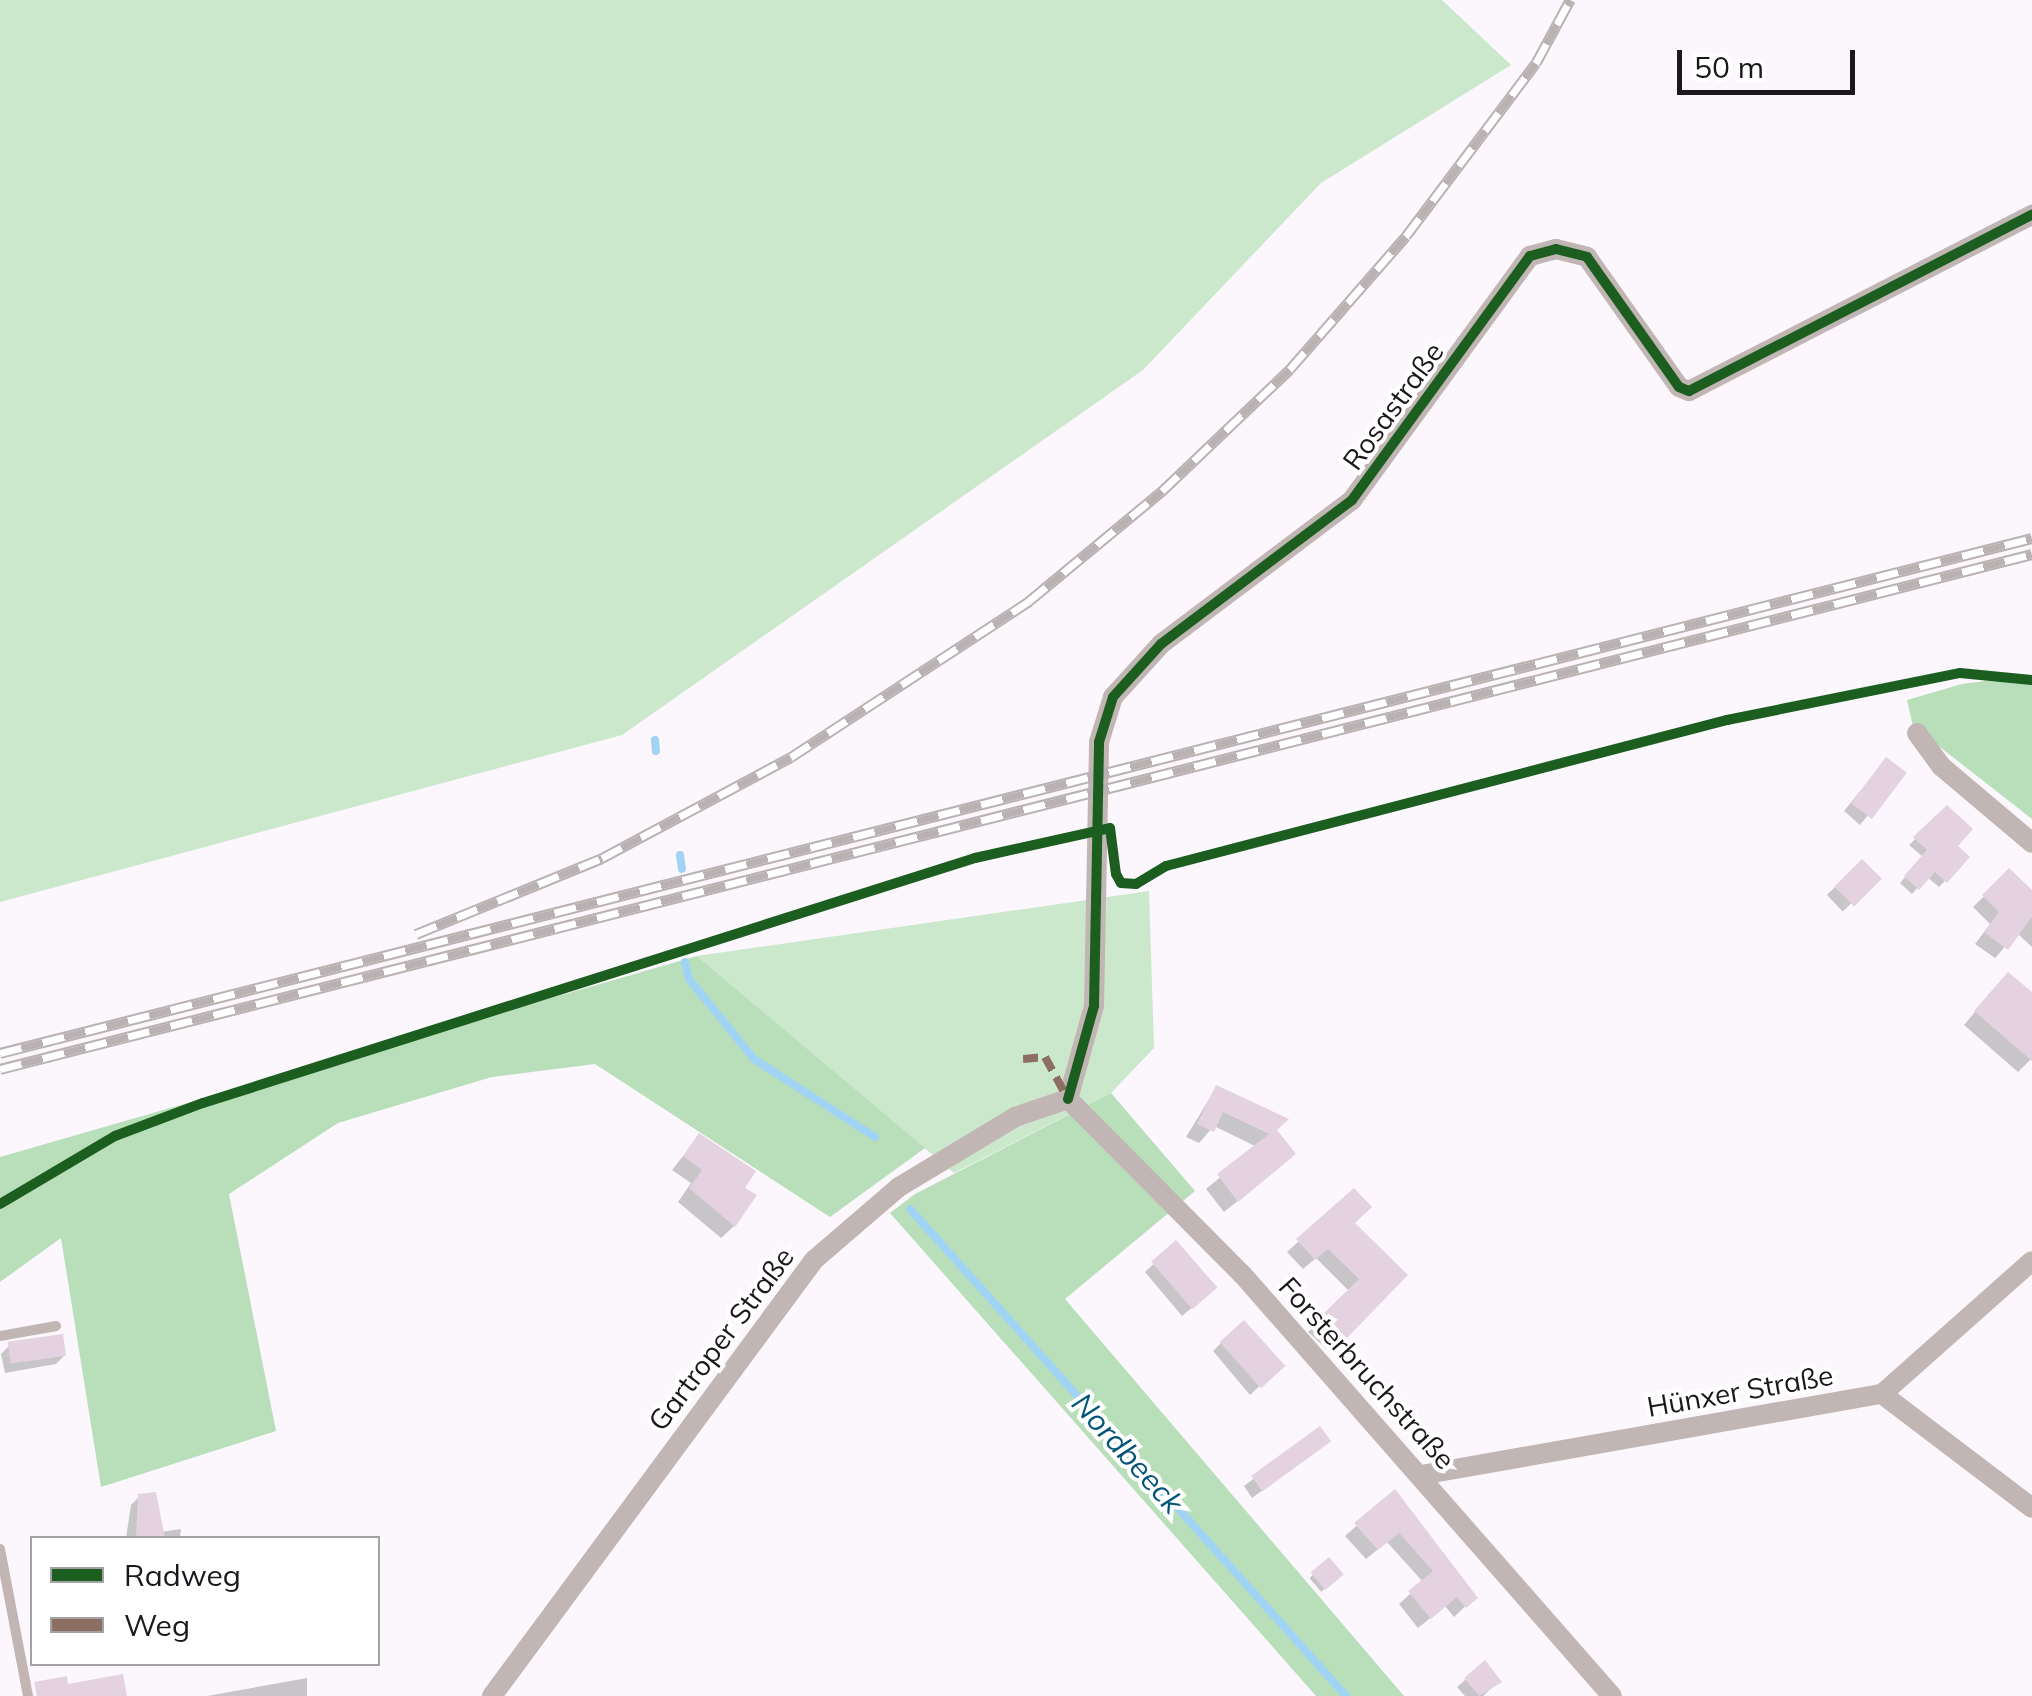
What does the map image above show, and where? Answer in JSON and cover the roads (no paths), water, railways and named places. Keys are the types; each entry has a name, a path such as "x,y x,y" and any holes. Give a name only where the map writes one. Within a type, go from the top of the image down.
{"street":[{"name":"Rosastraße","path":"1068,1098 1094,1006 1098,757 1114,697 1162,644 1352,500 1530,256 1556,249 1587,257 1679,387 1689,391 2032,215"},
{"path":"1917,733 1941,766 2032,844"},
{"name":"Forsterbruchstraße","path":"1068,1098 1136,1160 1421,1475 1612,1696"},
{"name":"Gartroper Straße","path":"492,1696 814,1260 899,1187 1014,1116 1068,1098"},
{"path":"2032,1261 1882,1394 2032,1508"},
{"name":"Hünxer Straße","path":"1421,1475 1882,1394"}],"lane":[{"path":"0,1336 56,1326"},
{"path":"0,1548 28,1696"}],"waterway":[{"name":"Nordbeeck","path":"655,740 656,751"},
{"name":"Nordbeeck","path":"680,855 682,869"},
{"name":"Nordbeeck","path":"685,962 689,979 754,1059 875,1137"},
{"name":"Nordbeeck","path":"910,1209 1346,1696"}],"railway":[{"path":"416,934 602,858 791,757 1029,601 1162,491 1290,369 1406,236 1536,63 1570,0"},
{"path":"0,1053 2032,538"},
{"path":"0,1069 2032,554"}]}
